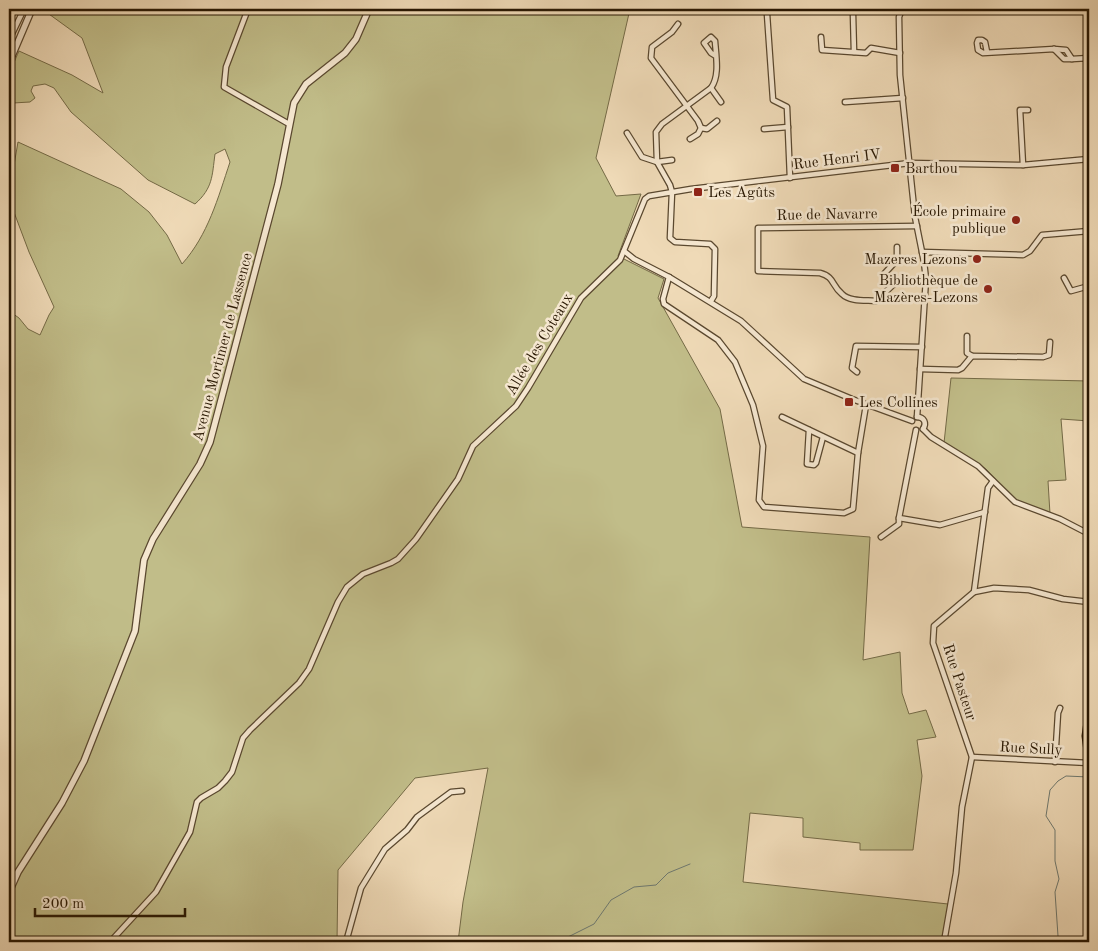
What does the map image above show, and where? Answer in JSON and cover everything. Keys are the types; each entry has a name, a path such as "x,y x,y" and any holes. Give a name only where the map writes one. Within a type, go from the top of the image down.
{"main road":[{"path":"1073,9 1089,11"},
{"path":"1089,715 1086,736 1089,761"}],"street":[{"path":"9,63 32,9"},
{"path":"248,9 226,66 224,87 289,124"},
{"name":"Avenue Mortimer de Lassence","path":"9,892 18,872 62,803 84,761 135,631 144,560 152,539 206,453 278,184 294,103 306,84 345,53 356,39 369,9"},
{"path":"902,9 899,17 900,75 916,226 926,279 918,417"},
{"path":"899,17 906,9"},
{"path":"9,40 23,10 29,16"},
{"path":"767,14 773,100 787,107 790,178"},
{"path":"853,14 854,52"},
{"path":"678,24 672,32 652,47 651,58 698,121 701,128 698,134 690,139"},
{"path":"821,37 822,50 866,53 871,48 900,53"},
{"path":"1054,49 1064,59 1089,58"},
{"path":"987,52 1054,49 1066,50 1072,58"},
{"path":"711,301 714,296 715,248 710,244 671,241 672,192 657,162 656,132 662,124 711,88 716,82 716,56"},
{"path":"711,88 721,102"},
{"path":"845,102 903,98"},
{"path":"1023,165 1020,110 1028,110"},
{"path":"701,128 707,129 717,121"},
{"path":"764,129 788,127"},
{"path":"627,133 642,157 657,162 672,160"},
{"name":"Rue Henri IV","path":"624,251 645,199 672,192 910,163 1023,165 1089,159"},
{"name":"Rue de Navarre","path":"897,247 897,260 884,274 888,280 896,283 876,301 855,300 843,296 829,275 820,272 758,271 758,228 916,226"},
{"path":"922,252 1023,254 1030,251 1042,235 1089,231"},
{"path":"624,251 634,259 711,301 741,321 804,379 866,405 912,421"},
{"name":"Allée des Coteaux","path":"110,942 156,892 190,832 197,802 218,788 232,772 243,738 299,683 308,669 338,602 347,588 363,574 398,559 416,539 458,479 473,446 516,406 552,349 580,298 620,260 624,251"},
{"path":"670,277 663,299 664,304 718,340 735,362 750,396 763,446 759,500 764,507 844,513 853,509 858,453 866,405"},
{"path":"1064,278 1071,291 1089,286"},
{"path":"967,336 967,353 972,356 1043,357 1049,355 1050,342"},
{"path":"857,372 852,368 856,346 922,347"},
{"path":"920,369 958,370 972,356"},
{"path":"782,417 858,453"},
{"path":"912,421 918,417"},
{"path":"918,417 924,421 923,429"},
{"path":"912,421 912,427 916,430"},
{"path":"916,430 923,429"},
{"path":"923,429 932,438 978,466 1015,502 1060,519 1089,534"},
{"path":"809,430 807,464 814,465 816,463 823,437"},
{"path":"881,537 898,524 916,430"},
{"path":"993,481 988,488 974,592 994,588 1029,590 1063,599 1089,602"},
{"path":"899,518 940,525 985,512"},
{"name":"Rue Pasteur","path":"972,758 933,643 934,626 974,592"},
{"path":"1055,762 1060,708"},
{"path":"944,942 956,873 962,807 972,758"},
{"name":"Rue Sully","path":"972,758 1055,762 1089,761"},
{"path":"346,942 360,888 385,849 407,830 417,817 451,792 462,791"}],"shaded area":[{"path":"42,9 630,9 596,158 616,196 641,194 618,256 664,279 658,298 720,409 742,527 870,537 863,660 900,652 902,693 909,714 926,710 936,737 917,740 922,776 913,850 860,850 860,843 803,837 803,818 750,813 743,882 948,904 944,942 458,942 463,902 488,768 415,778 338,870 337,942 9,942 9,311 19,318 28,329 40,335 54,307 29,252 9,199 9,168 14,165 18,142 121,189 149,212 167,235 182,264 199,241 216,202 230,162 225,149 215,154 211,181 205,193 195,204 148,180 71,112 54,88 45,84 33,86 31,91 35,98 30,102 13,103 9,83 13,65 19,51 72,75 103,93 82,38"},
{"path":"951,378 1089,381 1089,421 1061,419 1066,480 1048,481 1050,514 1016,502 986,469 944,443"}],"waterway":[{"path":"1060,942 1055,892 1059,879 1055,861 1055,830 1046,816 1050,790 1058,781 1066,776 1089,777"},
{"path":"558,942 594,924 611,900 634,887 656,885 668,873 690,864"},
{"path":"951,942 955,938 975,942"}],"place":[{"name":"Barthou","path":"895,168"},
{"name":"Les Agûts","path":"698,192"},
{"name":"École primaire publique","path":"1016,220"},
{"name":"Mazeres Lezons","path":"977,259"},
{"name":"Bibliothèque de Mazères-Lezons","path":"988,289"},
{"name":"Les Collines","path":"849,402"}]}
